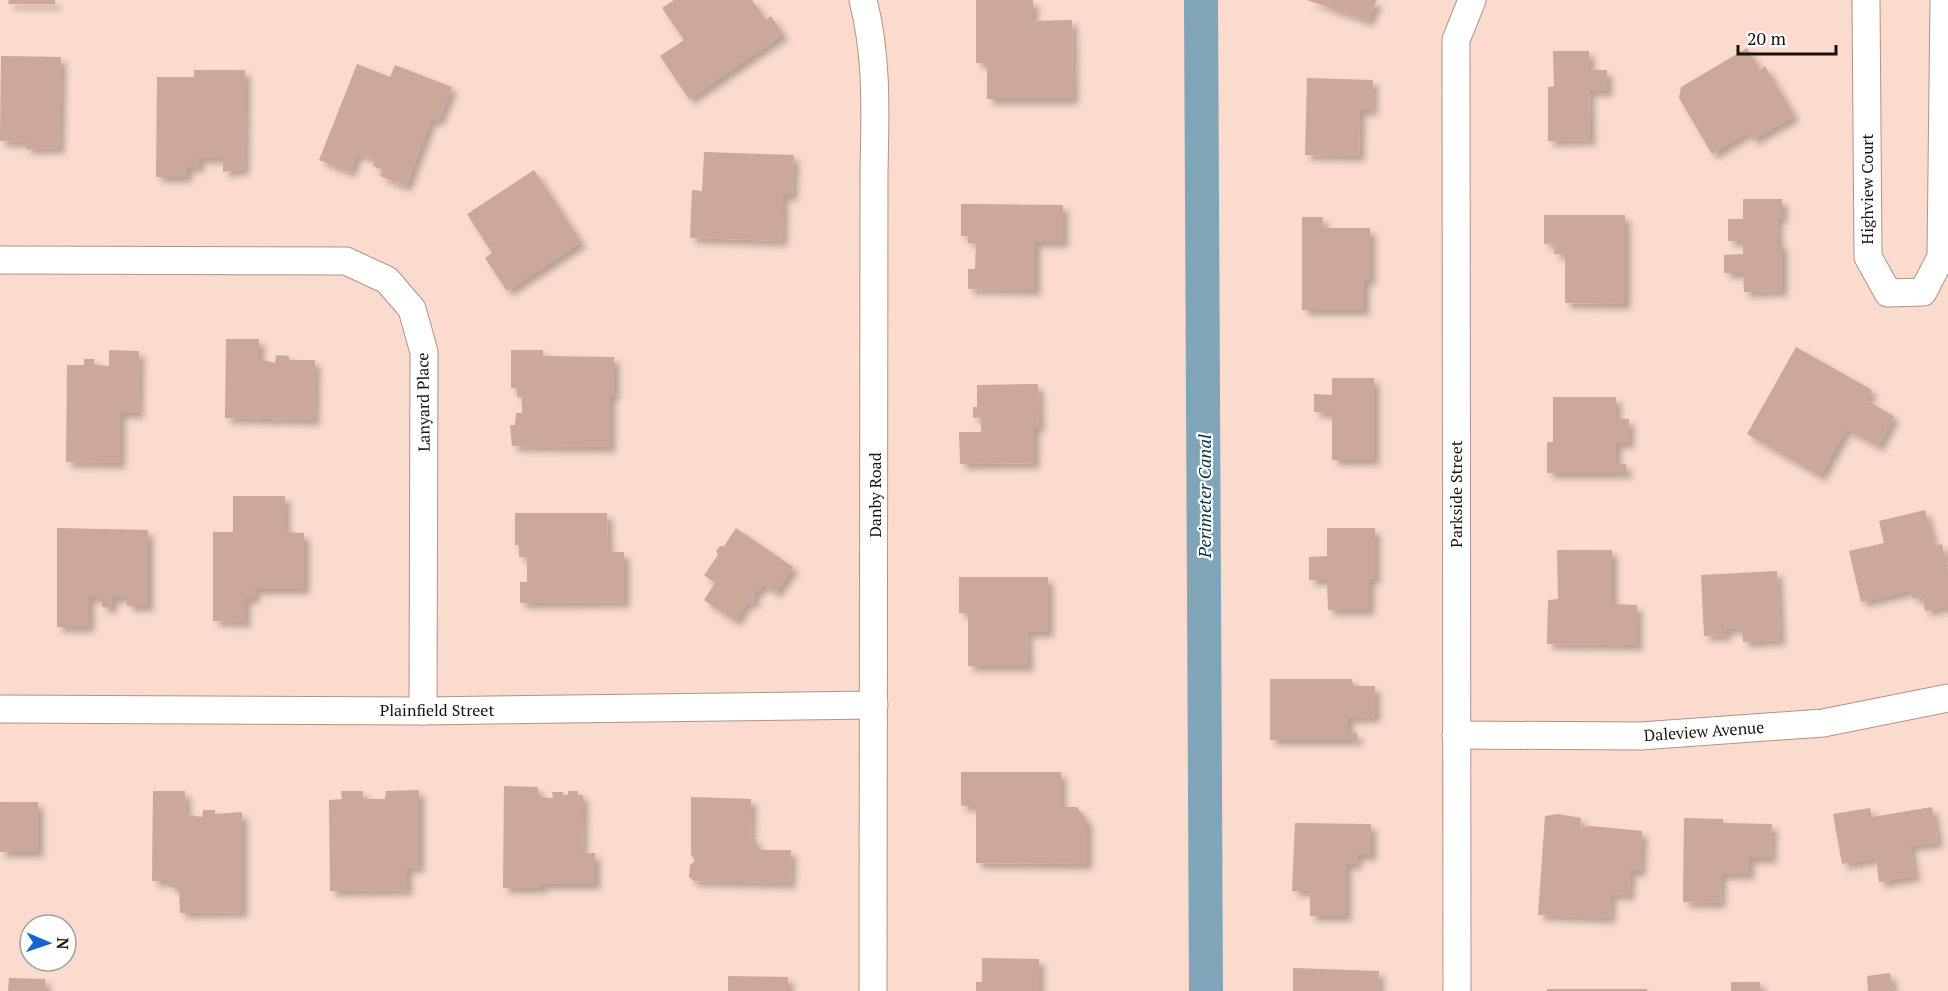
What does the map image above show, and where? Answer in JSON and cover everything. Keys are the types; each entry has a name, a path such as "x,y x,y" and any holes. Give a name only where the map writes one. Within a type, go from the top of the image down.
{"street":[{"name":"Danby Road","path":"863,0 870,28 876,82 873,991"},
{"name":"Parkside Street","path":"1457,991 1456,40 1472,0"},
{"name":"Highview Court","path":"1866,0 1868,257 1888,293 1923,292 1941,257 1944,0"},
{"name":"Lanyard Place","path":"0,260 346,261 387,280 412,309 424,352 423,711"},
{"name":"Daleview Avenue","path":"1456,735 1641,736 1812,724 1948,698"},
{"name":"Plainfield Street","path":"0,709 423,711 874,705"}],"building":[{"path":"9,0 55,0 55,4 8,4"},
{"path":"674,0 752,0 766,20 771,16 783,34 689,99 660,56 684,40 662,8"},
{"path":"976,0 1033,0 1033,21 1072,20 1073,99 987,99 987,63 976,63"},
{"path":"1307,0 1377,0 1368,21"},
{"path":"1747,48 1760,70 1765,66 1794,116 1752,140 1748,132 1712,154 1679,98 1681,87"},
{"path":"1553,51 1589,51 1589,70 1607,70 1607,91 1589,91 1590,140 1548,141 1548,87 1554,86"},
{"path":"1,56 61,57 59,148 26,149 26,142 0,141"},
{"path":"357,64 390,77 395,65 452,87 438,121 431,119 406,186 380,176 383,170 373,166 375,160 357,153 350,172 319,160"},
{"path":"194,70 245,70 244,169 223,172 223,158 199,158 199,167 187,167 187,177 156,177 157,77 194,77"},
{"path":"1307,78 1373,80 1372,110 1360,110 1359,156 1305,155"},
{"path":"704,152 794,155 792,195 783,195 782,241 690,238 692,190 702,191"},
{"path":"534,170 581,242 507,291 485,258 492,253 467,214"},
{"path":"1743,199 1782,199 1782,218 1777,218 1778,244 1782,244 1782,291 1744,292 1743,273 1724,273 1724,255 1743,254 1743,241 1728,241 1728,219 1743,219"},
{"path":"961,204 1063,205 1063,242 1035,242 1035,290 968,289 968,269 975,269 976,243 968,243 968,236 961,236"},
{"path":"1544,215 1625,215 1625,304 1565,303 1565,254 1554,254 1555,243 1544,244"},
{"path":"1302,217 1323,217 1322,228 1370,228 1370,280 1364,280 1364,310 1302,310"},
{"path":"226,339 259,339 259,362 263,360 275,363 276,355 289,356 289,360 315,360 314,420 225,418"},
{"path":"1796,347 1872,390 1866,400 1894,416 1878,446 1846,429 1820,476 1747,434"},
{"path":"109,350 139,351 138,413 120,413 120,463 66,462 67,365 84,365 84,359 94,359 94,365 109,366"},
{"path":"511,350 543,350 543,356 614,357 614,395 610,396 610,447 512,446 510,425 515,425 516,413 522,413 522,397 517,397 517,388 511,388"},
{"path":"1332,378 1374,378 1374,460 1332,460 1332,413 1314,412 1314,394 1332,395"},
{"path":"1038,384 1039,427 1034,427 1034,463 960,464 959,432 981,432 981,417 973,418 973,407 977,407 977,385"},
{"path":"1553,397 1616,397 1616,419 1629,419 1629,443 1616,443 1616,464 1626,464 1627,473 1547,473 1547,442 1553,442"},
{"path":"233,496 285,496 285,532 304,533 304,589 254,589 255,598 245,598 245,622 213,621 213,532 233,532"},
{"path":"1925,510 1934,546 1942,544 1948,572 1948,606 1925,611 1922,596 1913,599 1911,590 1861,602 1849,551 1884,543 1879,521"},
{"path":"515,513 607,513 608,552 624,552 624,602 520,603 520,582 527,582 527,557 519,557 519,545 515,545"},
{"path":"57,528 148,530 148,606 127,606 127,597 112,597 112,608 102,607 101,597 89,597 89,627 57,627"},
{"path":"736,528 793,567 776,592 760,583 762,587 752,595 756,598 751,604 748,601 735,621 704,600 715,583 704,575 718,555 716,551 720,546 724,546"},
{"path":"1327,528 1375,528 1375,578 1369,579 1369,610 1328,610 1327,580 1309,580 1309,557 1327,556"},
{"path":"1557,550 1612,550 1612,604 1637,605 1637,645 1547,644 1548,600 1558,599"},
{"path":"1777,571 1780,640 1743,642 1742,628 1726,629 1726,635 1704,636 1701,575"},
{"path":"959,577 1048,577 1048,632 1027,632 1028,666 968,666 968,613 959,613"},
{"path":"1270,679 1352,679 1353,686 1375,686 1375,717 1348,718 1348,732 1357,733 1357,740 1270,740"},
{"path":"961,772 1061,772 1061,807 1077,807 1087,821 1087,864 976,863 976,806 961,806"},
{"path":"504,786 538,787 538,797 553,798 552,792 563,792 563,795 568,795 568,791 578,791 578,795 583,795 582,853 595,853 595,884 541,884 541,888 503,888"},
{"path":"419,790 419,867 407,868 407,890 330,891 329,800 342,799 341,791 363,791 363,799 385,799 386,791"},
{"path":"153,791 185,791 186,817 190,815 202,817 203,810 215,810 215,814 242,812 242,912 180,913 179,887 169,887 169,881 152,881"},
{"path":"691,797 751,799 750,839 756,839 756,850 791,850 790,883 694,881 689,877 690,865 695,861 691,854"},
{"path":"0,802 38,802 38,852 0,852"},
{"path":"1932,807 1938,842 1910,846 1915,876 1879,882 1876,858 1842,864 1833,814 1870,808 1872,817"},
{"path":"1558,814 1581,818 1580,828 1591,826 1642,831 1640,871 1630,871 1629,895 1611,894 1610,918 1538,915 1545,816"},
{"path":"1684,818 1723,819 1723,823 1772,824 1771,858 1749,858 1749,874 1721,874 1720,903 1683,902"},
{"path":"1295,823 1371,824 1371,855 1357,855 1356,864 1346,864 1346,916 1310,916 1310,891 1292,891"},
{"path":"982,958 1039,959 1039,991 976,991 976,982 982,982"},
{"path":"1293,968 1379,971 1378,991 1293,991"},
{"path":"1890,973 1893,991 1868,991 1867,976"},
{"path":"728,976 788,977 788,991 728,991"},
{"path":"9,978 45,979 45,991 8,991"},
{"path":"1731,982 1760,982 1761,991 1731,991"},
{"path":"1547,989 1647,989 1647,991 1547,991"}],"waterway":[{"name":"Perimeter Canal","path":"1201,0 1206,991"}]}
